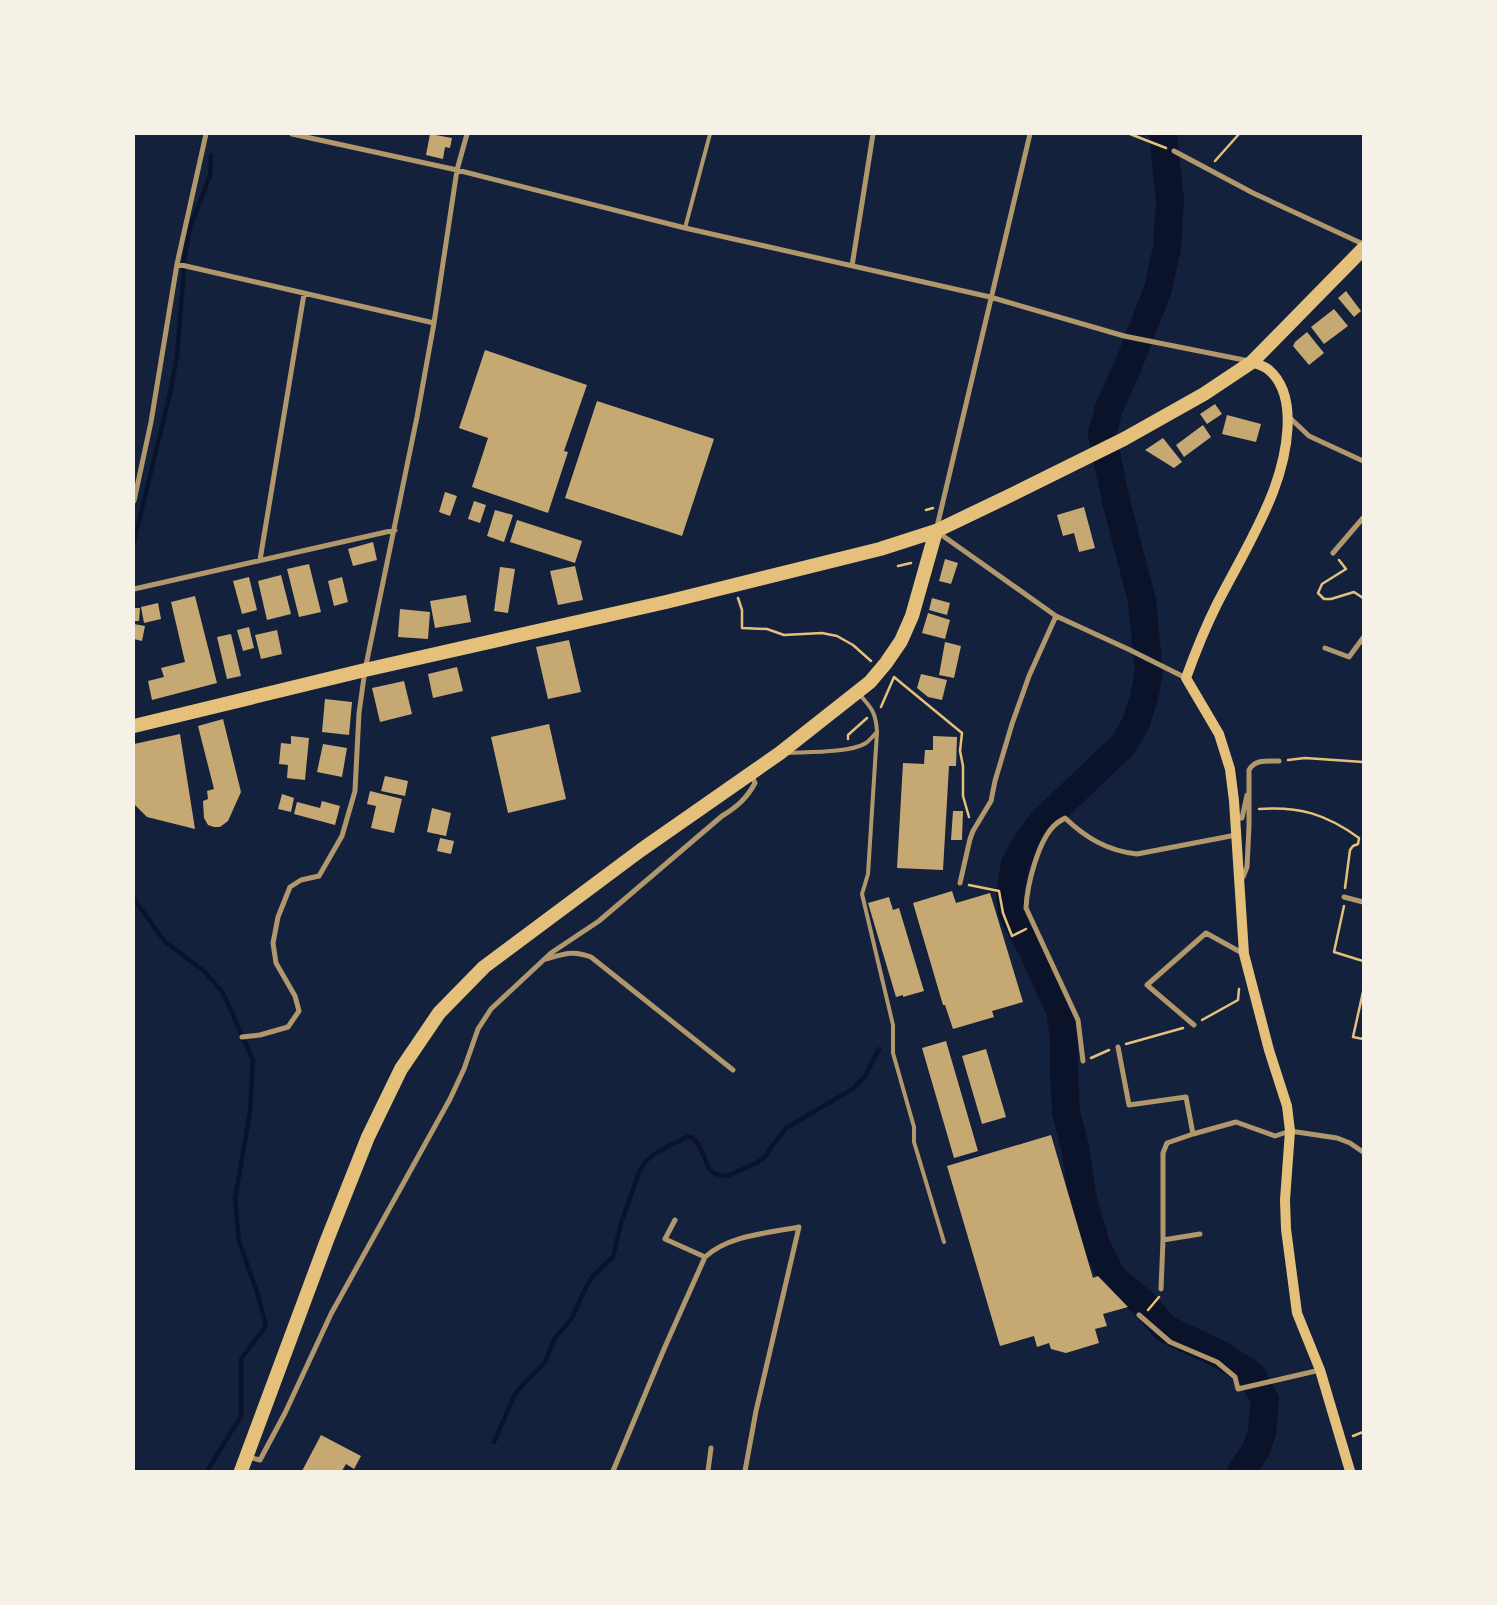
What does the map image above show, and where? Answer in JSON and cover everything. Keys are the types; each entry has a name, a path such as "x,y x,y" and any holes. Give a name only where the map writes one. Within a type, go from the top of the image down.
{"highway":[{"path":"134,726 365,670 734,585 880,549 936,531 1124,439 1204,394 1252,362 1363,249"},
{"path":"241,1471 327,1240 368,1137 401,1070 439,1013 484,966 641,850 780,753 858,693 880,670 901,641 912,616 936,531"}],"main road":[{"path":"1252,362 1270,371 1282,388 1287,402 1288,415 1285,450 1273,492 1244,555 1200,640 1186,678 1218,734 1230,769 1244,954 1287,1106 1290,1131 1285,1200 1286,1229 1297,1313 1320,1370 1350,1471"}],"street":[{"path":"134,501 150,422 177,264 206,134"},
{"path":"292,134 457,170 685,228 990,297 1124,336 1252,362"},
{"path":"242,1037 260,1035 288,1027 298,1011 295,996 276,963 273,943 278,917 290,887 301,880 319,876 342,836 355,791 358,713 365,670 395,530 434,323 457,170 467,134"},
{"path":"852,266 873,134"},
{"path":"1030,134 936,531 1056,616 1186,678"},
{"path":"1174,152 1363,244"},
{"path":"177,264 434,323"},
{"path":"260,560 304,294"},
{"path":"1288,415 1309,436 1363,461"},
{"path":"1334,553 1363,518"},
{"path":"134,589 395,530"},
{"path":"960,883 967,846 973,830 991,801 1012,724 1029,676 1056,616"},
{"path":"1325,648 1349,657 1363,638"},
{"path":"1238,878 1243,877 1247,867 1248,777 1252,765 1256,762 1279,761"},
{"path":"247,1456 260,1460 285,1413 331,1314 450,1099 464,1069 478,1029 491,1009 543,960 599,921 722,816 738,806 748,795 755,782 751,774"},
{"path":"1235,819 1242,818 1249,787"},
{"path":"1083,1062 1078,1020 1026,908 1027,896 1040,849 1046,836 1055,825 1066,818 1080,831 1108,848 1124,853 1137,854 1236,835"},
{"path":"1345,897 1363,902"},
{"path":"1194,1025 1147,985 1206,933 1244,954"},
{"path":"543,960 570,952 579,952 591,957 733,1070"},
{"path":"1118,1046 1129,1106 1186,1097 1193,1134"},
{"path":"1161,1289 1163,1153 1167,1143 1236,1122 1275,1136 1290,1131 1336,1138 1350,1143 1363,1152"},
{"path":"675,1220 665,1239 705,1257"},
{"path":"613,1471 705,1257 715,1248 728,1242 799,1227 756,1410 745,1471"},
{"path":"1163,1240 1200,1234"},
{"path":"1142,1314 1170,1342 1217,1362 1235,1377 1238,1389 1320,1370"},
{"path":"708,1471 712,1448"}],"lane":[{"path":"685,228 710,134"},
{"path":"858,693 874,712 877,732 868,874 862,894 893,1025 893,1053 914,1127 914,1142 944,1242"},
{"path":"780,753 857,747 877,732"}],"path":[{"path":"1130,134 1174,152"},
{"path":"1208,169 1239,134"},
{"path":"1334,553 1346,569 1322,584 1318,592 1324,599 1331,599 1354,592 1363,598"},
{"path":"734,585 742,610 742,628 767,629 784,635 822,632 837,636 854,645 880,670"},
{"path":"894,676 962,733 960,751 963,766 964,796 973,830"},
{"path":"1279,761 1305,758 1363,762"},
{"path":"1249,809 1290,808 1318,815 1359,838 1358,844"},
{"path":"1363,845 1358,844 1350,850 1345,897 1334,952 1363,960"},
{"path":"960,883 999,891 1003,913 1012,936 1030,926"},
{"path":"1363,992 1353,1037 1363,1039"},
{"path":"1083,1062 1118,1046"},
{"path":"1142,1314 1159,1297"}],"building":[{"path":"430,134 452,138 450,148 445,147 443,159 426,155"},
{"path":"1346,291 1361,311 1354,317 1338,298"},
{"path":"1334,309 1348,326 1324,344 1311,327"},
{"path":"1307,332 1324,353 1309,365 1293,346"},
{"path":"485,350 587,385 564,451 568,452 548,513 472,487 488,438 459,428"},
{"path":"597,401 714,439 682,536 565,498"},
{"path":"1215,404 1222,414 1207,424 1200,414"},
{"path":"1227,415 1261,424 1256,442 1222,434"},
{"path":"1203,425 1211,437 1184,457 1176,445"},
{"path":"1163,438 1182,462 1174,468 1145,450"},
{"path":"445,492 457,496 450,516 439,512"},
{"path":"474,501 486,505 480,523 468,519"},
{"path":"1084,507 1095,548 1079,552 1074,533 1063,536 1057,515"},
{"path":"495,510 513,515 504,542 487,536"},
{"path":"517,520 582,541 575,563 510,542"},
{"path":"373,542 377,560 353,566 348,549"},
{"path":"945,559 958,563 951,584 939,581"},
{"path":"309,564 321,612 299,617 287,569"},
{"path":"575,566 583,600 558,605 550,571"},
{"path":"500,567 515,569 508,613 494,611"},
{"path":"281,575 291,614 267,620 258,581"},
{"path":"249,577 257,610 242,614 233,581"},
{"path":"342,577 348,602 334,606 328,581"},
{"path":"466,595 471,622 435,628 430,601"},
{"path":"195,596 217,683 152,700 148,681 164,677 161,668 185,662 171,602"},
{"path":"932,598 950,603 947,615 929,610"},
{"path":"158,603 161,619 144,623 141,607"},
{"path":"134,608 140,608 139,621 134,621"},
{"path":"400,609 430,612 428,639 398,637"},
{"path":"928,613 950,620 945,639 922,633"},
{"path":"134,624 145,626 142,641 134,639"},
{"path":"249,627 254,648 243,651 237,630"},
{"path":"277,630 282,654 261,659 255,635"},
{"path":"231,634 241,676 227,679 217,637"},
{"path":"569,640 581,692 548,699 536,647"},
{"path":"945,642 961,646 954,678 939,675"},
{"path":"457,667 463,691 433,698 428,674"},
{"path":"921,674 947,680 942,700 928,697 917,688"},
{"path":"404,681 412,714 380,722 372,688"},
{"path":"325,699 352,702 349,735 322,732"},
{"path":"223,719 241,792 228,821 220,827 214,827 208,825 204,818 203,801 208,799 207,791 214,789 198,726"},
{"path":"549,724 566,799 508,813 491,737"},
{"path":"180,734 195,829 147,817 134,804 134,744"},
{"path":"291,736 309,738 305,780 287,778 288,765 279,764 281,743 291,744"},
{"path":"933,736 957,737 956,766 949,766 943,870 897,868 903,763 924,764 925,750 933,750"},
{"path":"323,744 347,748 342,777 317,772"},
{"path":"385,776 408,781 405,796 381,791"},
{"path":"370,791 402,799 394,833 371,828 376,806 367,804"},
{"path":"282,794 294,798 291,812 278,809"},
{"path":"322,801 340,806 335,825 294,814 297,802 320,808"},
{"path":"432,808 451,813 446,836 427,832"},
{"path":"953,811 963,811 962,840 951,840"},
{"path":"440,838 454,841 451,854 437,851"},
{"path":"952,891 956,903 990,893 1023,1002 992,1011 994,1017 953,1029 945,1005 943,1005 913,903"},
{"path":"889,897 893,910 899,908 924,991 903,997 903,995 896,997 868,903"},
{"path":"946,1041 978,1151 954,1158 922,1048"},
{"path":"986,1049 1006,1117 982,1124 962,1056"},
{"path":"1051,1135 1093,1278 1098,1276 1128,1307 1103,1314 1107,1326 1095,1329 1099,1343 1066,1353 1051,1349 1049,1343 1037,1347 1034,1336 1000,1346 947,1166"},
{"path":"321,1435 361,1456 354,1469 346,1464 342,1471 302,1471"}],"waterway":[{"path":"1163,134 1170,200 1167,248 1158,289 1128,366 1109,408 1102,434 1116,501 1142,601 1149,672 1144,698 1136,723 1123,745 1044,820 1028,841 1015,864 1010,893 1012,912 1033,951 1060,1011 1064,1037 1066,1112 1075,1147 1083,1200 1096,1244 1112,1277 1143,1303 1166,1329 1221,1355 1252,1375 1265,1400 1262,1432 1256,1450 1241,1471"},
{"path":"134,542 171,389 177,355 185,256 190,227 210,176 211,155"},
{"path":"134,899 165,942 203,970 223,993 253,1060 250,1112 235,1198 239,1241 258,1295 266,1326 241,1359 241,1416 207,1471"},
{"path":"494,1442 514,1396 545,1362 555,1338 572,1318 593,1276 613,1257 621,1223 640,1170 647,1160 659,1151 687,1137 693,1138 700,1147 709,1169 715,1174 728,1176 758,1162 766,1156 786,1128 853,1089 865,1076 879,1049"}]}
